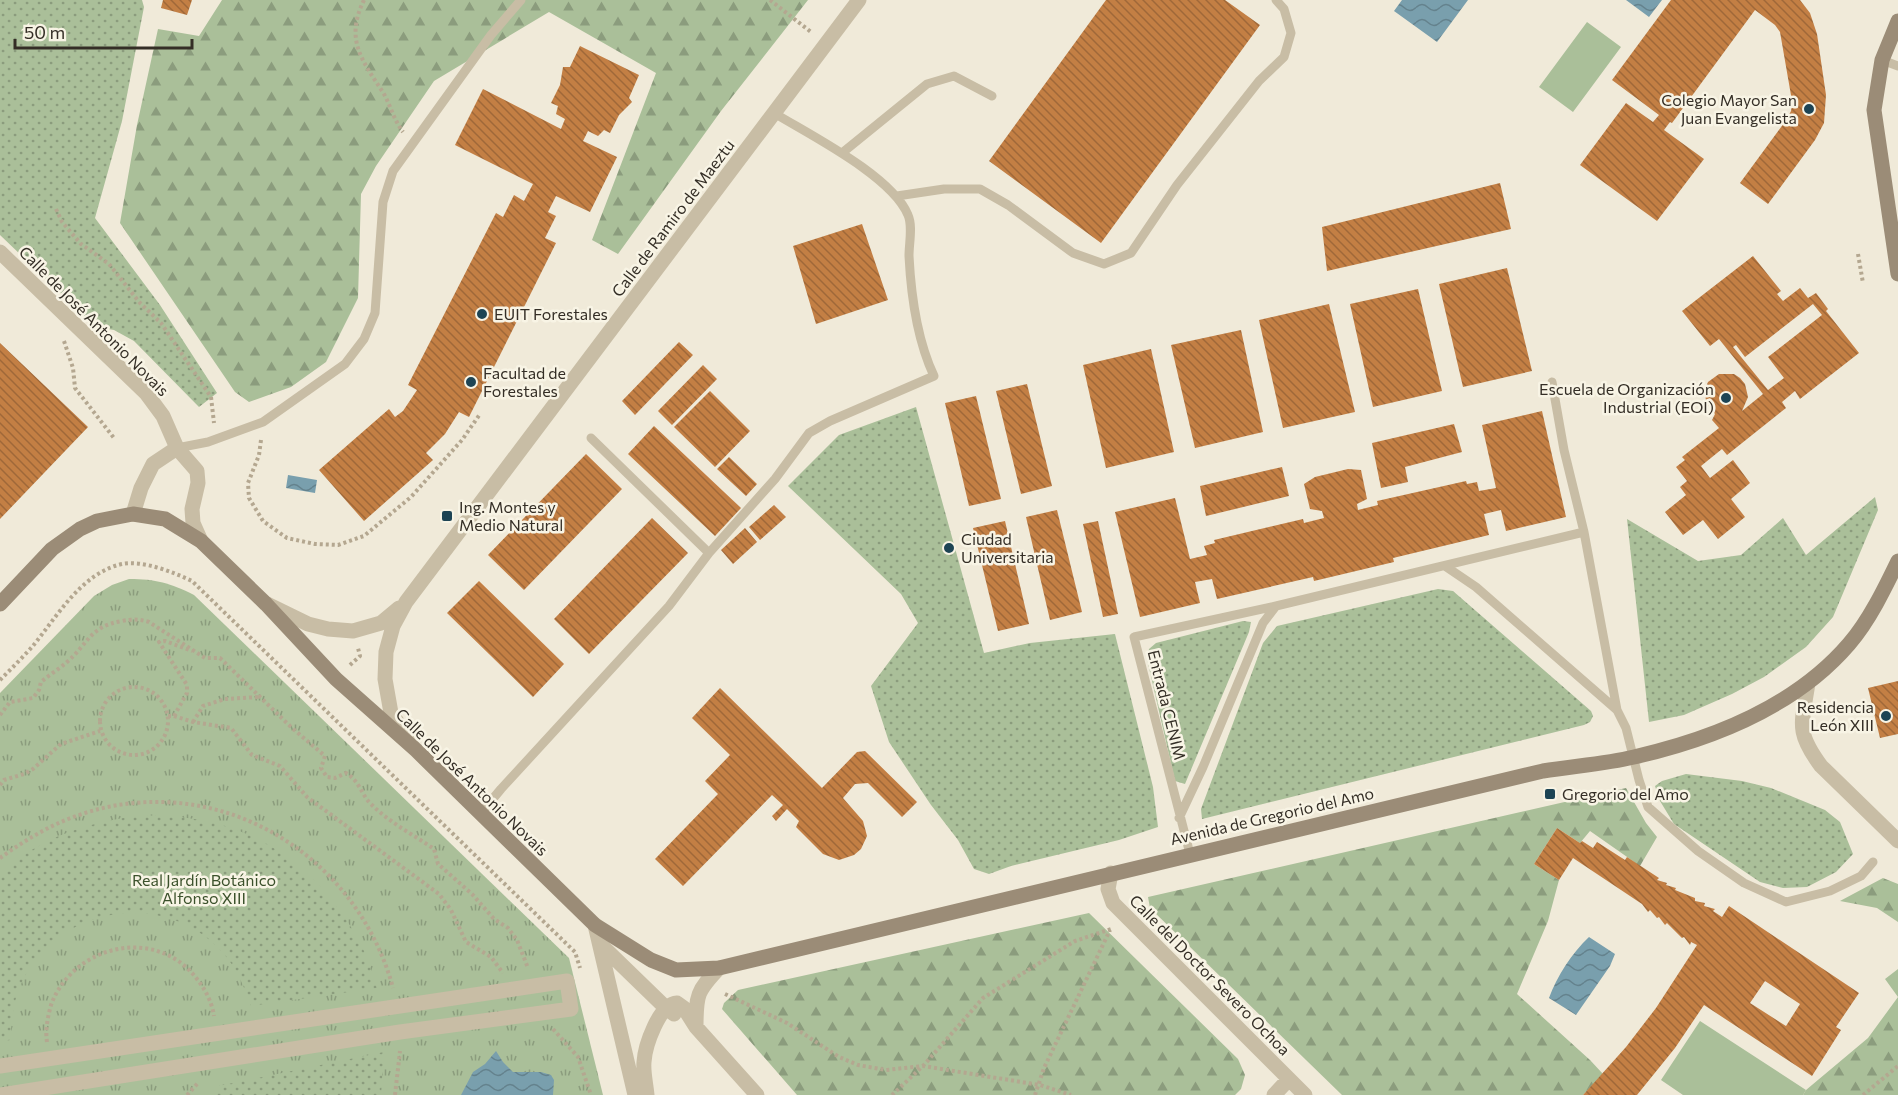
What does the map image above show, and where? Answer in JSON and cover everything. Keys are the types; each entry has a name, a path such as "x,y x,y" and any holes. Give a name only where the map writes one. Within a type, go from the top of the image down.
{"street":[{"name":"Calle de Ramiro de Maeztu","path":"416,750 391,713 385,679 386,652 393,626 406,602 859,0"},
{"path":"1898,21 1882,60 1874,110 1893,220 1898,274"},
{"name":"Calle de José Antonio Novais","path":"0,252 146,393 163,416 177,448 197,471 198,483 192,509 193,523 201,541"},
{"path":"133,514 141,488 153,464 177,448"},
{"name":"Calle de José Antonio Novais","path":"0,604 52,549 80,529 97,521 133,514 165,519 201,541 266,603 336,679 416,750 594,925 635,1095"},
{"name":"Avenida de Gregorio del Amo","path":"594,925 651,960 676,970 719,968 1543,771 1634,757 1721,732 1764,710 1808,683 1850,643 1882,593 1898,561"},
{"name":"Calle de Ramiro de Maeztu","path":"266,603 308,624 328,629 353,631 381,623 406,602"},
{"path":"1808,683 1802,735 1811,752 1821,766 1898,841"},
{"name":"Calle del Doctor Severo Ochoa","path":"1111,873 1108,889 1113,903 1305,1095"},
{"path":"600,944 666,1008 696,1028 757,1095"},
{"path":"696,1028 696,1004 702,986 719,968"},
{"path":"0,1066 567,981 576,1004 571,1009 400,1032 0,1095"},
{"path":"647,1095 644,1062 650,1034 666,1008"},
{"path":"1274,1095 1289,1080"}],"lane":[{"path":"177,448 216,439 263,422 302,397 345,364 364,339 375,313 383,202 393,171 491,35 521,0"},
{"path":"897,196 944,189 980,189 1008,205 1073,253 1104,264 1131,253 1184,176 1259,81 1284,57 1291,33 1284,9 1276,0"},
{"path":"1882,60 1898,66"},
{"path":"842,153 927,84 954,76 992,96"},
{"path":"481,813 669,606 709,553 775,478 809,433 830,421 934,376 916,318 909,256 909,217 897,196 842,153 774,113"},
{"path":"1552,382 1564,450 1584,532 1617,710 1626,728 1648,807 1698,851 1744,883 1786,902 1830,891 1861,876 1873,862"},
{"path":"591,438 709,553"},
{"name":"Entrada CENIM","path":"1190,854 1134,636 1276,606 1584,532"},
{"path":"1445,566 1476,587 1617,710"},
{"name":"Entrada CENIM","path":"1179,818 1203,767 1263,623 1276,606"}],"path":[{"path":"364,0 358,11 354,38 359,54 366,69 385,96 394,119 413,142"},
{"path":"770,0 811,32"},
{"path":"56,209 62,222 81,244 109,264 140,303 161,323 211,398 216,439"},
{"path":"1858,254 1863,283"},
{"path":"63,338 73,368 75,388 114,438"},
{"path":"261,440 259,455 248,483 249,498 263,521 287,538 315,544 338,545 364,536 411,497 462,441 480,414"},
{"path":"0,680 31,648 89,580 108,569 124,564 146,566 167,570 192,581 575,952 581,971"},
{"path":"0,716 10,702 33,698 39,690 40,682 69,661 99,628 110,623 140,619 149,622 205,658 220,658 325,756 321,768 327,777 335,778 346,773 356,778 372,805 434,849 438,864 472,894 494,919 508,928 517,940 534,986"},
{"path":"174,716 187,693 187,685 159,642 165,640 186,650 196,651"},
{"path":"345,670 360,656 356,640"},
{"path":"127,687 139,687 150,691 159,698 168,716 167,731 161,742 144,754 133,756 112,749 100,731 101,709 107,699 127,687"},
{"path":"193,722 203,706 225,699 260,697"},
{"path":"168,716 231,728 252,755 280,766 307,797 439,894 451,910 466,942 491,957 512,990"},
{"path":"0,785 4,780 33,769 61,744 100,731"},
{"path":"0,858 45,829 76,816 120,805 164,802 209,808 252,822 291,843 326,871 355,905 378,944 393,986 397,1007"},
{"path":"892,1095 923,1066 982,998 1075,941 1111,929 1044,1068 1035,1095"},
{"path":"51,1059 46,1037 48,1015 56,993 69,975 86,960 107,951 129,947 152,950 173,958 191,971 205,990 213,1010"},
{"path":"725,994 787,1023 839,1057 858,1065 886,1070 923,1066 1040,1085 1071,1095"},
{"path":"541,1013 578,1057 591,1095"},
{"path":"395,1095 400,1032"},
{"path":"1863,1095 1898,1066"}],"green space":[{"path":"0,0 142,0 144,7 122,121 95,218 160,305 217,393 199,407 134,341 114,330 96,327 0,235"},
{"path":"222,0 808,0 721,111 618,254 592,240 656,73 549,12 434,81 376,166 361,194 358,298 326,362 291,387 249,402 235,392 120,223 137,125 158,29 199,36"},
{"path":"1587,22 1621,47 1573,112 1539,87"},
{"path":"916,407 984,653 1030,643 1115,634 1153,787 1158,827 1119,840 1011,866 989,874 974,869 958,840 931,805 889,742 871,686 918,623 901,594 788,486 839,435"},
{"path":"1875,497 1878,510 1833,617 1806,647 1764,677 1732,694 1684,715 1649,722 1627,519 1698,561 1741,555 1783,518 1806,555"},
{"name":"Real Jardín Botánico Alfonso XIII","path":"129,579 163,582 194,595 569,958 603,1095 0,1095 0,693 94,596 112,585"},
{"path":"1438,589 1453,591 1591,711 1593,716 1590,722 1202,819 1201,809 1263,643 1277,626"},
{"path":"1243,621 1251,622 1249,632 1185,784 1175,781 1147,659 1149,649 1156,643"},
{"path":"1686,774 1742,781 1771,788 1825,810 1840,822 1853,854 1836,872 1807,887 1783,888 1760,882 1674,824 1660,801 1655,786 1662,781"},
{"path":"1626,788 1646,823 1657,837 1640,866 1590,831 1580,843 1557,828 1534,864 1559,880 1548,921 1517,994 1603,1074 1583,1095 1342,1095 1150,908 1148,897"},
{"path":"141,815 190,818 218,824 242,832 285,856 322,888 338,907 363,949 377,988 251,1006 232,965 223,953 200,933 173,920 145,913 115,914 87,922 61,936 39,956 19,989 13,1010 10,1040 0,1042 0,875 30,851 56,837 97,823"},
{"path":"1883,878 1898,884 1898,922 1877,908 1840,901"},
{"path":"1089,913 1238,1059 1245,1075 1241,1089 1235,1095 797,1095 722,1009 724,1003 738,990"},
{"path":"1898,969 1898,997 1885,979"},
{"path":"1898,997 1898,1095 1803,1095 1868,1038"},
{"path":"1700,1021 1806,1090 1803,1095 1683,1095 1661,1080"},
{"path":"384,1052 381,1095 211,1095 218,1086"}],"water":[{"path":"1402,0 1468,0 1437,42 1394,11"},
{"path":"1626,0 1662,0 1649,17"},
{"path":"288,475 317,480 315,493 286,488"},
{"path":"1589,937 1615,954 1610,966 1576,1015 1549,998 1566,965"},
{"path":"496,1051 513,1072 541,1072 551,1075 554,1080 553,1095 461,1095 473,1072 485,1064"}],"building":[{"path":"163,0 192,0 187,15 161,8"},
{"path":"1106,0 1225,0 1260,25 1101,243 989,161"},
{"name":"Colegio Mayor San Juan Evangelista","path":"1671,0 1800,0 1810,13 1817,34 1826,95 1824,123 1815,140 1768,204 1740,183 1787,119 1792,101 1780,32 1775,25 1755,10 1672,123 1670,122 1664,130 1704,159 1657,221 1580,165 1626,103 1653,122 1659,115 1612,80"},
{"name":"EUIT Forestales","path":"580,46 639,75 629,98 632,102 619,115 610,133 604,130 598,136 588,131 583,141 617,157 590,212 556,196 548,212 556,216 545,238 556,243 469,417 459,412 445,434 426,453 433,460 364,521 319,470 389,409 395,417 403,411 417,390 408,385 496,213 503,217 514,195 524,201 533,184 455,145 483,89 561,129 565,119 556,114 558,106 551,103 560,85 563,67 570,67"},
{"path":"1500,183 1511,229 1327,271 1322,227"},
{"path":"862,224 888,300 816,324 793,246"},
{"name":"Escuela de Organización Industrial (EOI)","path":"1753,256 1781,291 1777,294 1783,301 1800,288 1808,298 1816,293 1828,309 1826,311 1859,353 1800,399 1795,391 1782,402 1786,408 1727,455 1722,449 1701,466 1710,478 1733,460 1750,483 1731,499 1745,517 1718,539 1703,520 1683,535 1665,512 1686,495 1680,487 1687,481 1676,467 1685,460 1682,457 1719,428 1712,420 1715,414 1706,403 1705,389 1708,382 1719,374 1734,374 1740,378 1745,384 1748,397 1742,411 1763,394 1719,339 1710,346 1682,311","holes":["1813,304 1822,315 1768,357 1784,378 1768,390 1733,347 1736,345 1745,357"]},
{"path":"1507,268 1532,371 1463,387 1439,284"},
{"path":"1418,289 1442,391 1373,407 1350,304"},
{"path":"1329,304 1355,412 1283,428 1259,320"},
{"path":"1241,330 1263,432 1195,448 1171,345"},
{"path":"679,342 693,355 635,415 622,401"},
{"path":"0,343 88,427 0,519"},
{"path":"1151,349 1174,452 1106,468 1083,365"},
{"path":"703,365 717,379 672,425 658,411"},
{"path":"1027,384 1052,486 1021,494 996,391"},
{"path":"710,391 750,431 715,467 674,427"},
{"path":"976,396 1001,499 969,506 945,403"},
{"path":"1542,411 1566,517 1506,531 1501,510 1484,514 1489,535 1393,558 1394,562 1314,581 1313,577 1217,599 1212,579 1195,582 1200,603 1140,617 1115,512 1175,498 1190,559 1207,555 1204,546 1215,543 1214,540 1303,519 1304,523 1324,518 1322,511 1310,509 1304,484 1315,477 1348,469 1361,470 1367,499 1357,504 1358,510 1378,505 1377,501 1466,481 1467,484 1477,482 1479,491 1496,488 1482,425"},
{"path":"1454,424 1462,452 1405,467 1408,482 1381,488 1372,443"},
{"path":"654,426 741,508 715,536 628,454"},
{"path":"586,454 622,489 524,590 488,555"},
{"path":"729,457 757,484 746,496 717,469"},
{"path":"1282,467 1289,496 1206,516 1200,486"},
{"path":"774,505 786,517 760,540 749,527"},
{"path":"1057,510 1082,612 1050,620 1026,517"},
{"path":"652,518 688,553 589,654 554,619"},
{"path":"1005,521 1029,624 998,631 973,528"},
{"path":"1098,521 1118,614 1103,617 1083,524"},
{"path":"745,528 757,542 733,564 721,550"},
{"path":"479,581 564,664 533,697 447,613"},
{"name":"Residencia León XIII","path":"1898,681 1898,734 1880,738 1868,688"},
{"path":"720,688 822,788 857,752 865,751 917,802 902,817 868,783 855,784 843,798 863,821 867,836 861,849 854,855 839,860 823,854 796,827 799,821 787,809 776,821 772,816 783,805 772,795 683,886 655,859 718,794 705,781 730,755 692,718"},
{"path":"1557,828 1580,843 1582,841 1593,848 1597,842 1625,860 1627,857 1659,878 1657,880 1695,898 1695,901 1705,903 1704,906 1715,909 1713,911 1722,917 1729,906 1859,993 1836,1027 1841,1030 1812,1076 1704,1005 1675,1048 1637,1095 1583,1095 1626,1047 1656,1008 1697,945 1691,942 1690,945 1667,923 1665,925 1650,910 1648,912 1642,904 1573,858 1559,880 1534,864","holes":["1765,981 1800,1004 1786,1026 1750,1003"]}],"place":[{"name":"Colegio Mayor San Juan Evangelista","path":"1809,109"},
{"name":"EUIT Forestales","path":"482,314"},
{"name":"Facultad de Forestales","path":"471,382"},
{"name":"Escuela de Organización Industrial (EOI)","path":"1726,398"},
{"name":"Ing. Montes y Medio Natural","path":"447,516"},
{"name":"Ciudad Universitaria","path":"949,548"},
{"name":"Residencia León XIII","path":"1886,716"},
{"name":"Gregorio del Amo","path":"1550,794"}]}
